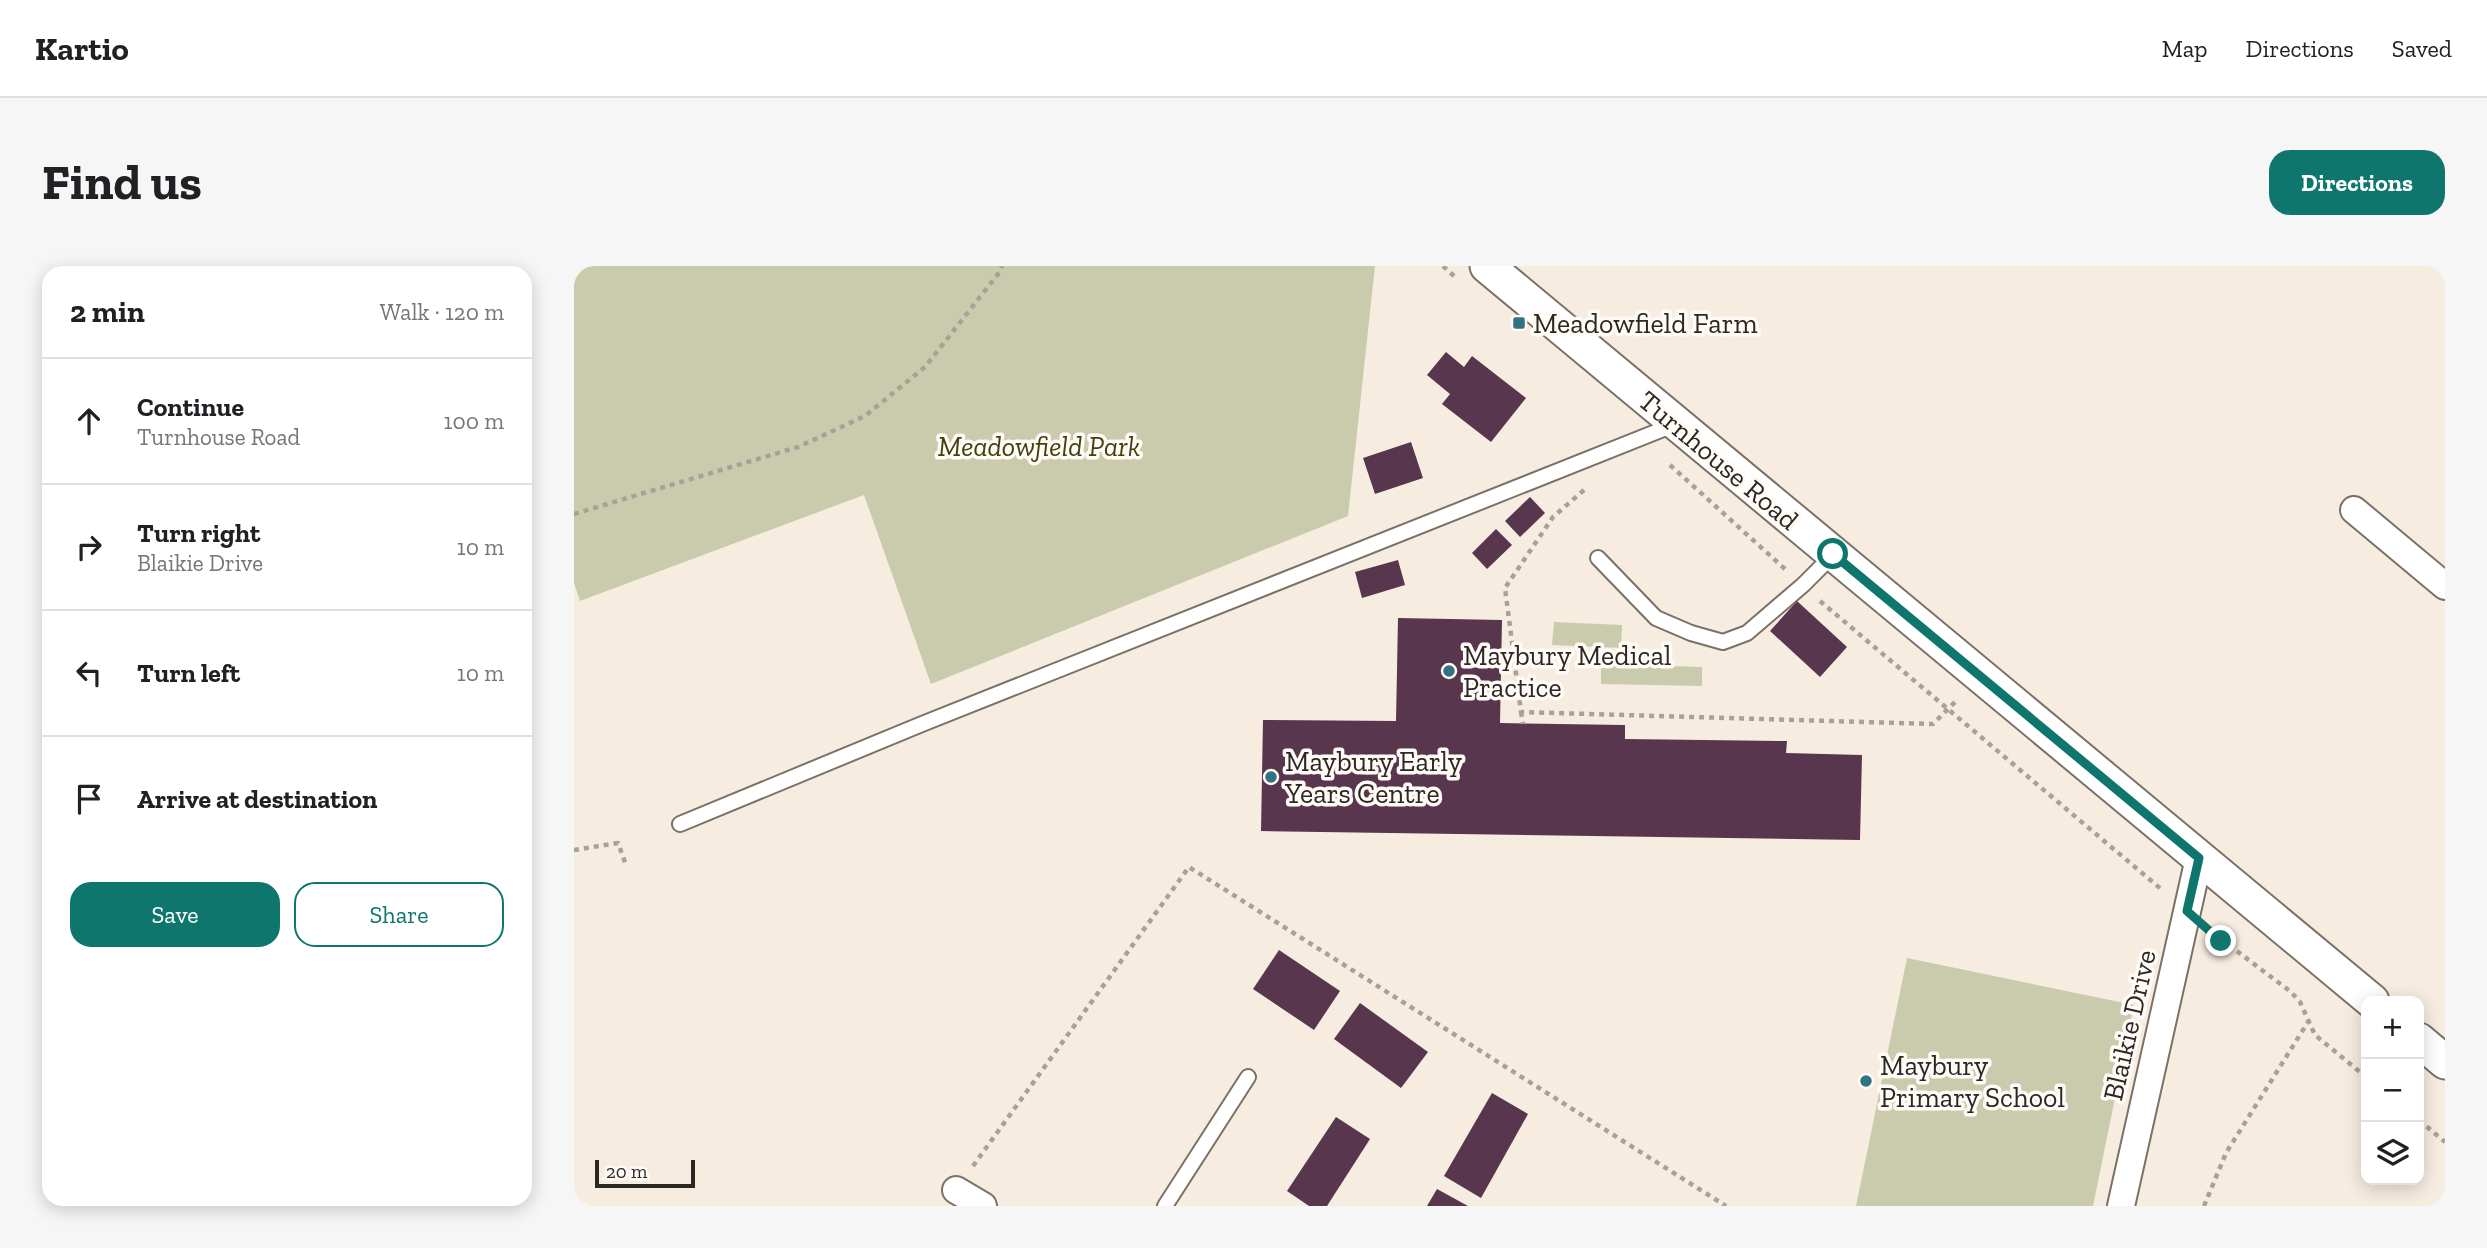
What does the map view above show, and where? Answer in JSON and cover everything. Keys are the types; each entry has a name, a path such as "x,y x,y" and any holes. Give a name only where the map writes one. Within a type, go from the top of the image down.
{"street":[{"name":"Turnhouse Road","path":"1475,275 1677,424 2366,996"},
{"path":"2354,510 2445,586"},
{"name":"Blaikie Drive","path":"2121,1206 2199,858"},
{"path":"2424,1044 2445,1062"},
{"path":"956,1190 983,1206"}],"lane":[{"path":"680,824 948,714 1677,424"},
{"path":"1598,558 1656,618 1691,633 1723,642 1747,633 1803,585 1833,554"},
{"path":"1165,1206 1248,1077"}],"path":[{"path":"574,503 575,514 798,447 865,416 925,367 1002,266"},
{"path":"1443,266 1475,275"},
{"path":"1640,439 1803,585 2221,941 2291,992 2300,1002 2315,1035 2361,1073"},
{"path":"1522,724 1505,588 1522,559 1553,517 1584,490"},
{"path":"1521,712 1933,724"},
{"path":"574,850 618,843 625,865"},
{"path":"956,1190 1189,867 1726,1206"},
{"path":"2204,1206 2226,1153 2308,1023"},
{"path":"2421,1122 2445,1142"}],"green space":[{"name":"Meadowfield Park","path":"574,266 1375,266 1348,516 931,684 864,495 580,601 574,583"},
{"path":"1554,622 1622,625 1621,648 1552,645"},
{"path":"1601,664 1702,667 1702,686 1601,684"},
{"path":"1907,958 2134,1005 2093,1206 1856,1206"}],"building":[{"path":"1446,352 1464,367 1472,356 1526,398 1491,442 1442,404 1450,394 1427,375"},
{"path":"1411,442 1423,478 1375,494 1363,458"},
{"path":"1530,497 1545,513 1520,537 1505,521"},
{"path":"1496,529 1512,545 1487,569 1472,553"},
{"path":"1398,560 1405,585 1362,598 1355,572"},
{"path":"1797,601 1847,647 1820,677 1770,631"},
{"path":"1398,618 1502,620 1500,723 1625,725 1625,739 1787,741 1786,753 1862,755 1860,840 1261,831 1263,720 1396,721"},
{"path":"1279,950 1340,991 1314,1030 1253,989"},
{"path":"1360,1003 1428,1052 1401,1088 1334,1039"},
{"path":"1492,1093 1528,1114 1481,1198 1444,1176"},
{"path":"1336,1117 1370,1139 1327,1206 1309,1206 1287,1191"},
{"path":"1437,1189 1468,1206 1427,1206"}],"place":[{"name":"Meadowfield Farm","path":"1519,323"},
{"name":"Maybury Medical Practice","path":"1449,671"},
{"name":"Maybury Early Years Centre","path":"1271,777"},
{"name":"Maybury Primary School","path":"1866,1081"}],"route":[{"path":"1833,554 2199,858 2187,911 2221,941"}]}
